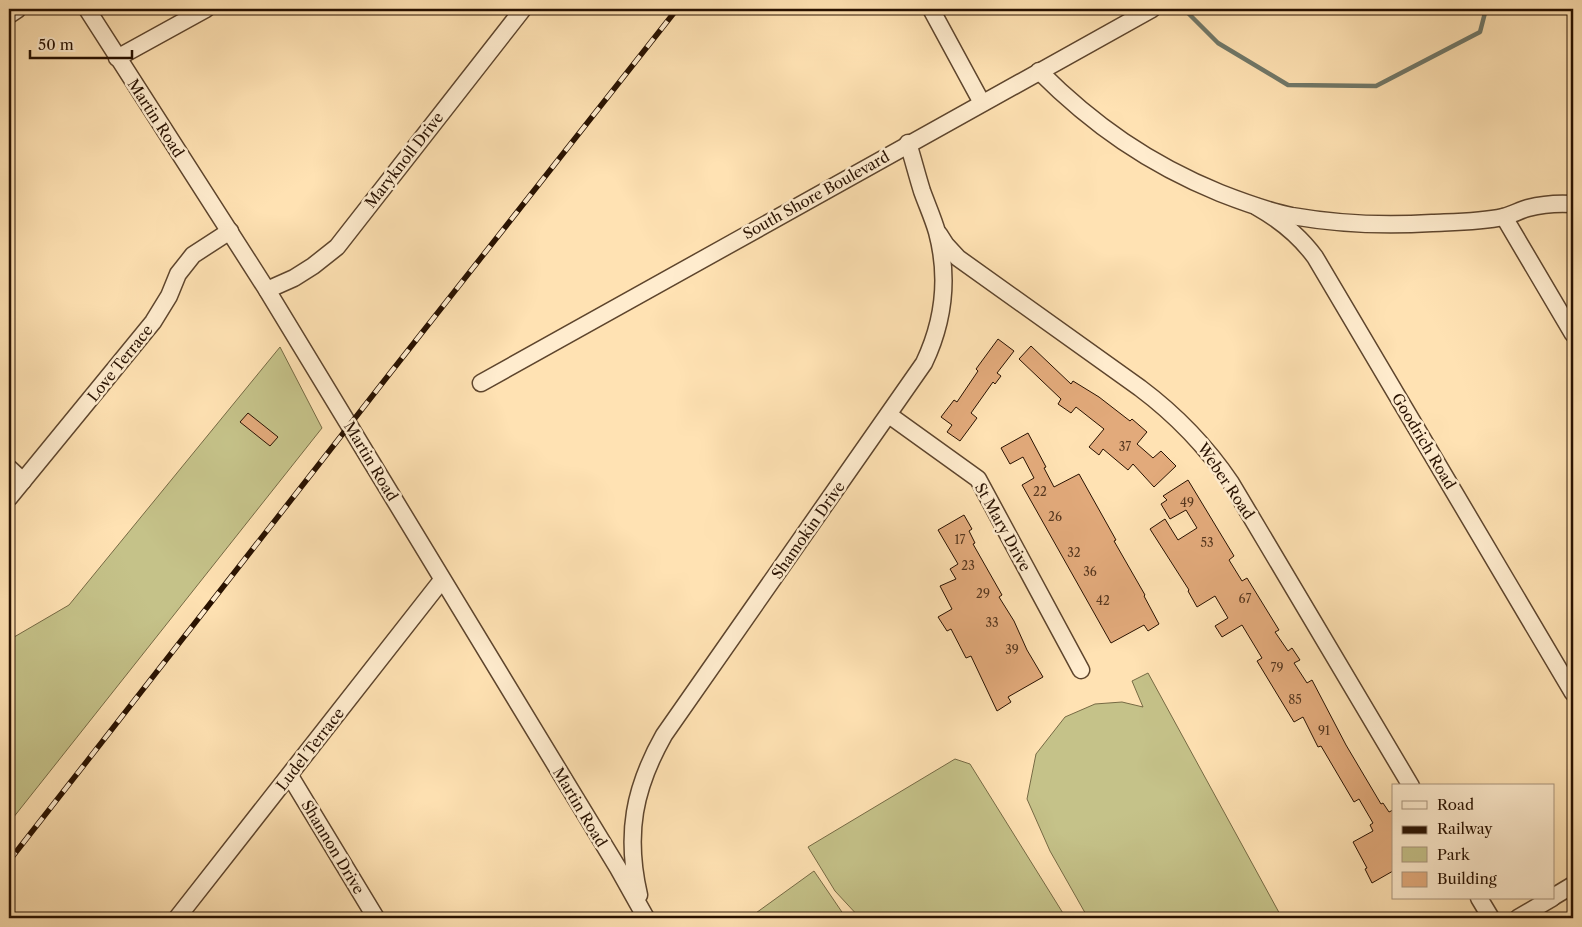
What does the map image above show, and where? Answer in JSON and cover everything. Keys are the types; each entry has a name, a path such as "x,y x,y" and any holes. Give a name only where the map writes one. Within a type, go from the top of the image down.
{"street":[{"path":"9,15 18,9"},
{"name":"Martin Road","path":"87,9 267,290 644,914"},
{"path":"117,58 206,9"},
{"name":"Maryknoll Drive","path":"267,290 294,278 337,247 523,9"},
{"path":"931,9 982,103"},
{"name":"South Shore Boulevard","path":"481,382 1151,9"},
{"path":"1039,71 1088,117 1128,146 1163,167 1200,185 1257,207 1292,216 1365,224 1430,224 1504,217 1538,206 1573,204"},
{"name":"Shamokin Drive","path":"644,914 635,879 632,856 633,825 640,788 652,756 664,735 889,415 924,363 934,342 943,302 943,268 936,230 908,143"},
{"name":"Goodrich Road","path":"1257,207 1274,216 1293,231 1315,257 1573,692"},
{"path":"1504,217 1573,334"},
{"name":"Weber Road","path":"936,230 958,258 1163,405 1197,438 1231,483 1410,784"},
{"name":"Love Terrace","path":"9,498 154,322 169,296 178,274 193,256 230,232"},
{"name":"St Mary Drive","path":"889,415 978,479 1081,670"},
{"path":"9,468 23,481"},
{"name":"Ludel Terrace","path":"178,918 442,580"},
{"name":"Shannon Drive","path":"290,776 376,918"},
{"path":"1554,897 1573,885"},
{"path":"1480,900 1492,918"},
{"path":"1518,918 1549,900"}],"green space":[{"path":"280,347 322,428 9,823 9,640 69,605"},
{"path":"1148,673 1282,918 1088,918 1050,851 1027,799 1036,754 1065,717 1095,704 1122,702 1143,707 1132,681"},
{"path":"955,759 970,764 1066,918 860,918 835,891 808,847"},
{"path":"814,871 846,918 749,918"}],"building":[{"path":"998,339 1014,351 997,373 1001,376 995,384 993,382 971,413 977,418 960,441 947,432 952,425 941,417 954,400 957,402 978,371 976,369"},
{"path":"1031,346 1071,384 1073,381 1099,397 1130,421 1132,419 1147,432 1137,444 1153,458 1161,451 1176,466 1154,487 1133,464 1128,470 1103,449 1099,455 1089,447 1104,429 1076,407 1071,413 1058,404 1061,399 1019,359"},
{"path":"248,413 278,437 270,446 240,422"},
{"path":"1028,433 1054,487 1079,474 1116,540 1114,541 1145,595 1159,624 1148,631 1144,625 1111,643 1022,485 1034,478 1023,457 1010,464 1001,448"},
{"path":"1188,480 1234,556 1229,560 1242,581 1247,578 1279,630 1275,632 1288,651 1292,648 1300,660 1294,663 1307,683 1312,680 1346,745 1381,804 1383,803 1389,812 1392,810 1392,872 1372,883 1365,869 1367,868 1353,842 1373,831 1370,825 1373,823 1359,799 1354,802 1321,746 1318,747 1303,717 1294,722 1257,661 1262,658 1242,625 1222,637 1215,626 1228,618 1215,596 1197,607 1189,590 1150,529 1165,519 1178,540 1197,528 1186,510 1170,519 1161,504 1167,500 1163,496"},
{"path":"964,515 972,529 969,531 975,543 973,544 1002,595 999,597 1014,621 1027,650 1043,677 1008,697 1011,702 997,711 971,656 966,658 951,629 947,631 938,617 952,609 940,586 956,579 950,569 958,564 938,530"}],"waterway":[{"path":"1184,9 1218,43 1288,85 1376,86 1480,32 1486,9"}],"railway":[{"path":"9,861 677,9"}]}
